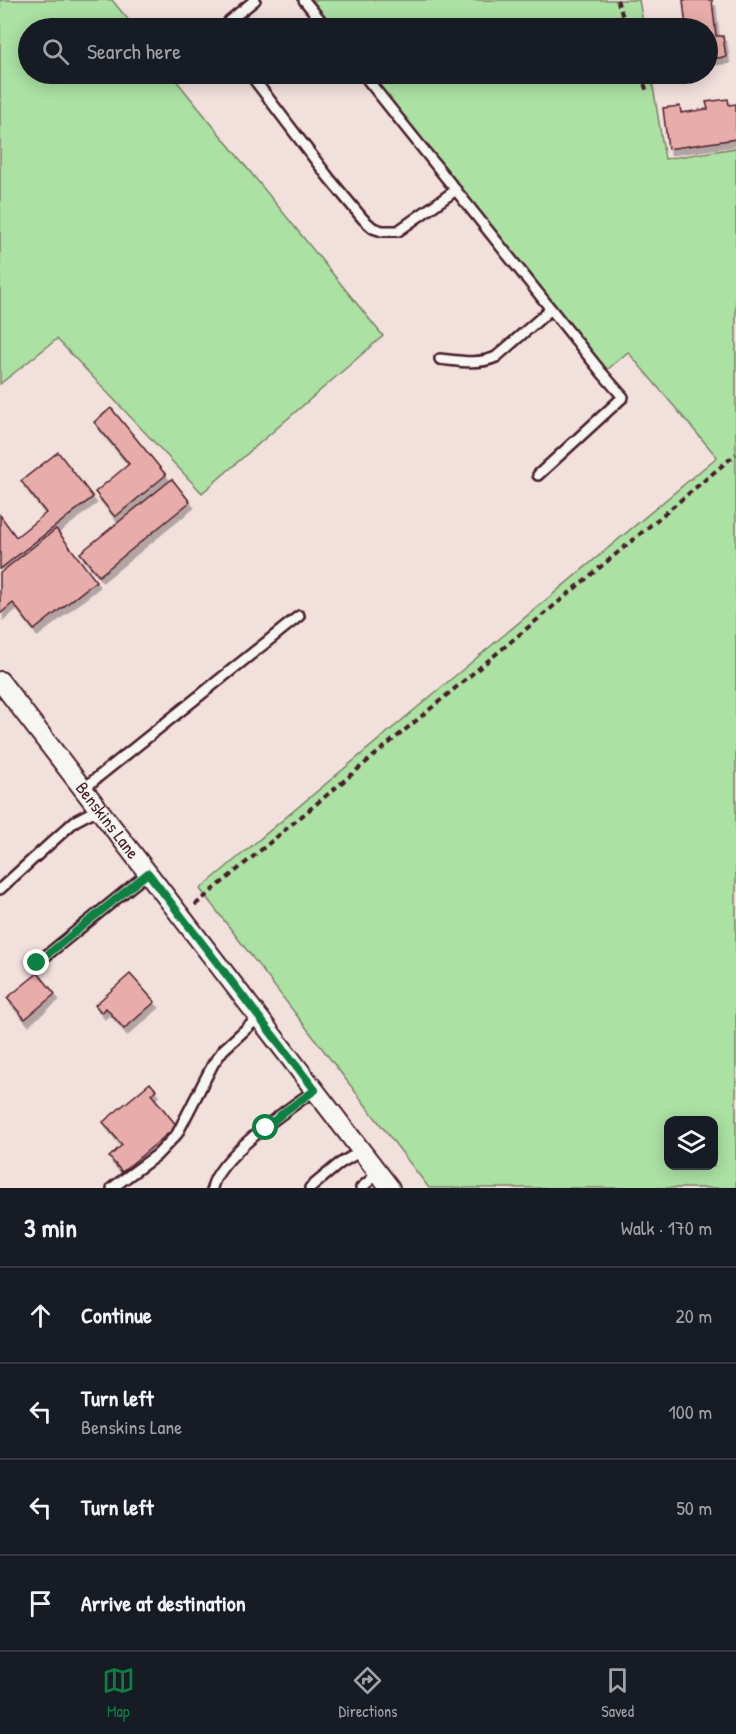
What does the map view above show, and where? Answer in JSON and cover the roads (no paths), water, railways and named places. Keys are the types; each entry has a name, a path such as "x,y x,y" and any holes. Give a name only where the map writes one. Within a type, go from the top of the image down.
{"street":[{"name":"Benskins Lane","path":"0,681 385,1181"}],"lane":[{"path":"233,18 255,0"},
{"path":"304,0 319,18"},
{"path":"258,84 356,211 373,228 382,231 398,231 456,190"},
{"path":"371,84 623,397 538,475"},
{"path":"440,359 474,362 487,361 496,357 551,309"},
{"path":"83,789 299,616"},
{"path":"0,889 75,821 99,809"},
{"path":"37,963 148,873"},
{"path":"112,1188 157,1155 177,1134 213,1064 223,1050 259,1017"},
{"path":"212,1188 218,1172 235,1153 284,1112 315,1090"},
{"path":"310,1188 339,1164 361,1150"},
{"path":"361,1188 385,1181"}]}
